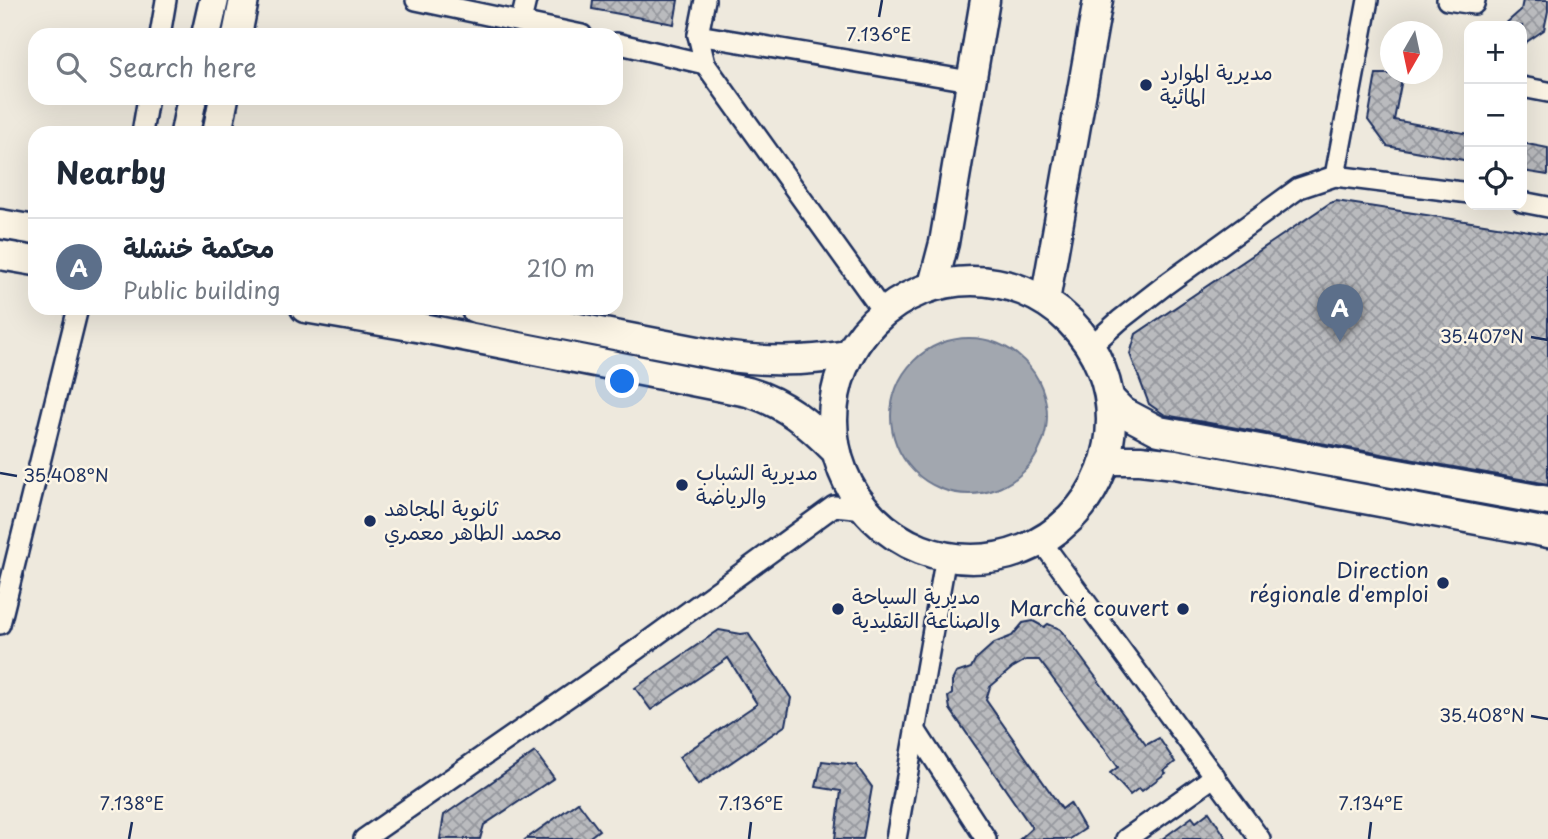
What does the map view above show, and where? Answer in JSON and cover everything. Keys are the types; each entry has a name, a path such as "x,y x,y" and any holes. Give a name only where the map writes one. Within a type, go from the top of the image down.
{"main road":[{"path":"208,28 214,0"},
{"path":"238,28 244,0"},
{"path":"933,285 944,243 985,0"},
{"path":"1045,301 1098,0"},
{"path":"186,126 191,105"},
{"path":"218,126 223,105"},
{"path":"0,224 28,229"},
{"path":"0,255 28,260"},
{"path":"972,280 1010,285 1045,301 1071,321 1091,346 1103,372 1110,399 1112,427 1096,485 1063,526 1041,541 1011,553 979,559 946,556 916,547 888,531 864,509 847,482 836,451 832,416 837,380 847,355 883,312 933,285 972,280"},
{"path":"345,315 767,397 790,409 811,425 836,451"},
{"path":"511,315 723,356 765,361 806,361 847,355"},
{"path":"1110,399 1124,412 1159,431 1548,501"},
{"path":"1105,460 1175,464 1548,533"}],"street":[{"path":"161,28 166,0"},
{"path":"416,0 549,28"},
{"path":"521,22 526,0"},
{"path":"705,0 698,35 705,64 883,312"},
{"path":"1335,176 1368,0"},
{"path":"1447,0 1474,4 1475,0"},
{"path":"698,35 970,81"},
{"path":"623,45 705,64"},
{"path":"1527,88 1548,92"},
{"path":"143,126 147,105"},
{"path":"1091,346 1165,285 1299,188 1335,176 1464,192"},
{"path":"1527,203 1548,207"},
{"path":"0,624 76,315"},
{"path":"364,839 636,650 834,506 864,509"},
{"path":"1041,541 1260,839"},
{"path":"896,839 946,556"},
{"path":"916,731 986,839"},
{"path":"1126,839 1215,776"}],"shaded area":[{"path":"969,338 999,344 1024,361 1041,386 1047,416 1041,446 1024,471 999,488 969,494 939,488 914,471 897,446 891,416 897,386 914,361 939,344"}],"building":[{"path":"593,0 678,0 674,24 592,9"},
{"path":"1523,0 1548,0 1544,30 1527,42 1527,21 1509,21 1521,10"},
{"path":"1376,74 1380,74 1380,84 1401,84 1394,120 1464,133 1464,160 1387,146 1368,120"},
{"path":"1527,144 1548,148 1548,175 1527,172"},
{"path":"1336,201 1548,234 1548,484 1165,415 1149,404 1130,354 1136,334"},
{"path":"1033,621 1044,627 1048,624 1060,629 1146,745 1159,738 1175,762 1164,771 1166,773 1142,791 1139,788 1130,795 1110,773 1118,767 1039,660 1026,660 1012,668 990,687 986,700 1062,809 1070,803 1085,829 1070,839 1020,839 1032,828 950,709 948,697 952,694 952,681 956,673 971,668 975,660 994,643 1012,636 1023,623"},
{"path":"719,630 748,633 791,698 786,725 698,785 679,757 757,704 728,658 651,710 635,688"},
{"path":"535,752 554,778 484,825 480,839 440,839 444,815"},
{"path":"822,761 856,765 872,787 863,839 835,839 841,791 816,787"},
{"path":"578,802 599,830 587,839 526,839"},
{"path":"1209,812 1227,839 1162,839 1192,817 1196,822"}],"place":[{"name":"مديرية الموارد المائية","path":"1146,85"},
{"name":"محكمة خنشلة","path":"1340,342"},
{"name":"مديرية الشباب والرياضة","path":"682,485"},
{"name":"ثانوية المجاهد محمد الطاهر معمري","path":"370,521"},
{"name":"Direction régionale d'emploi","path":"1443,583"},
{"name":"مديرية السياحة والصناعة التقليدية","path":"838,609"},
{"name":"Marché couvert","path":"1183,609"}]}
